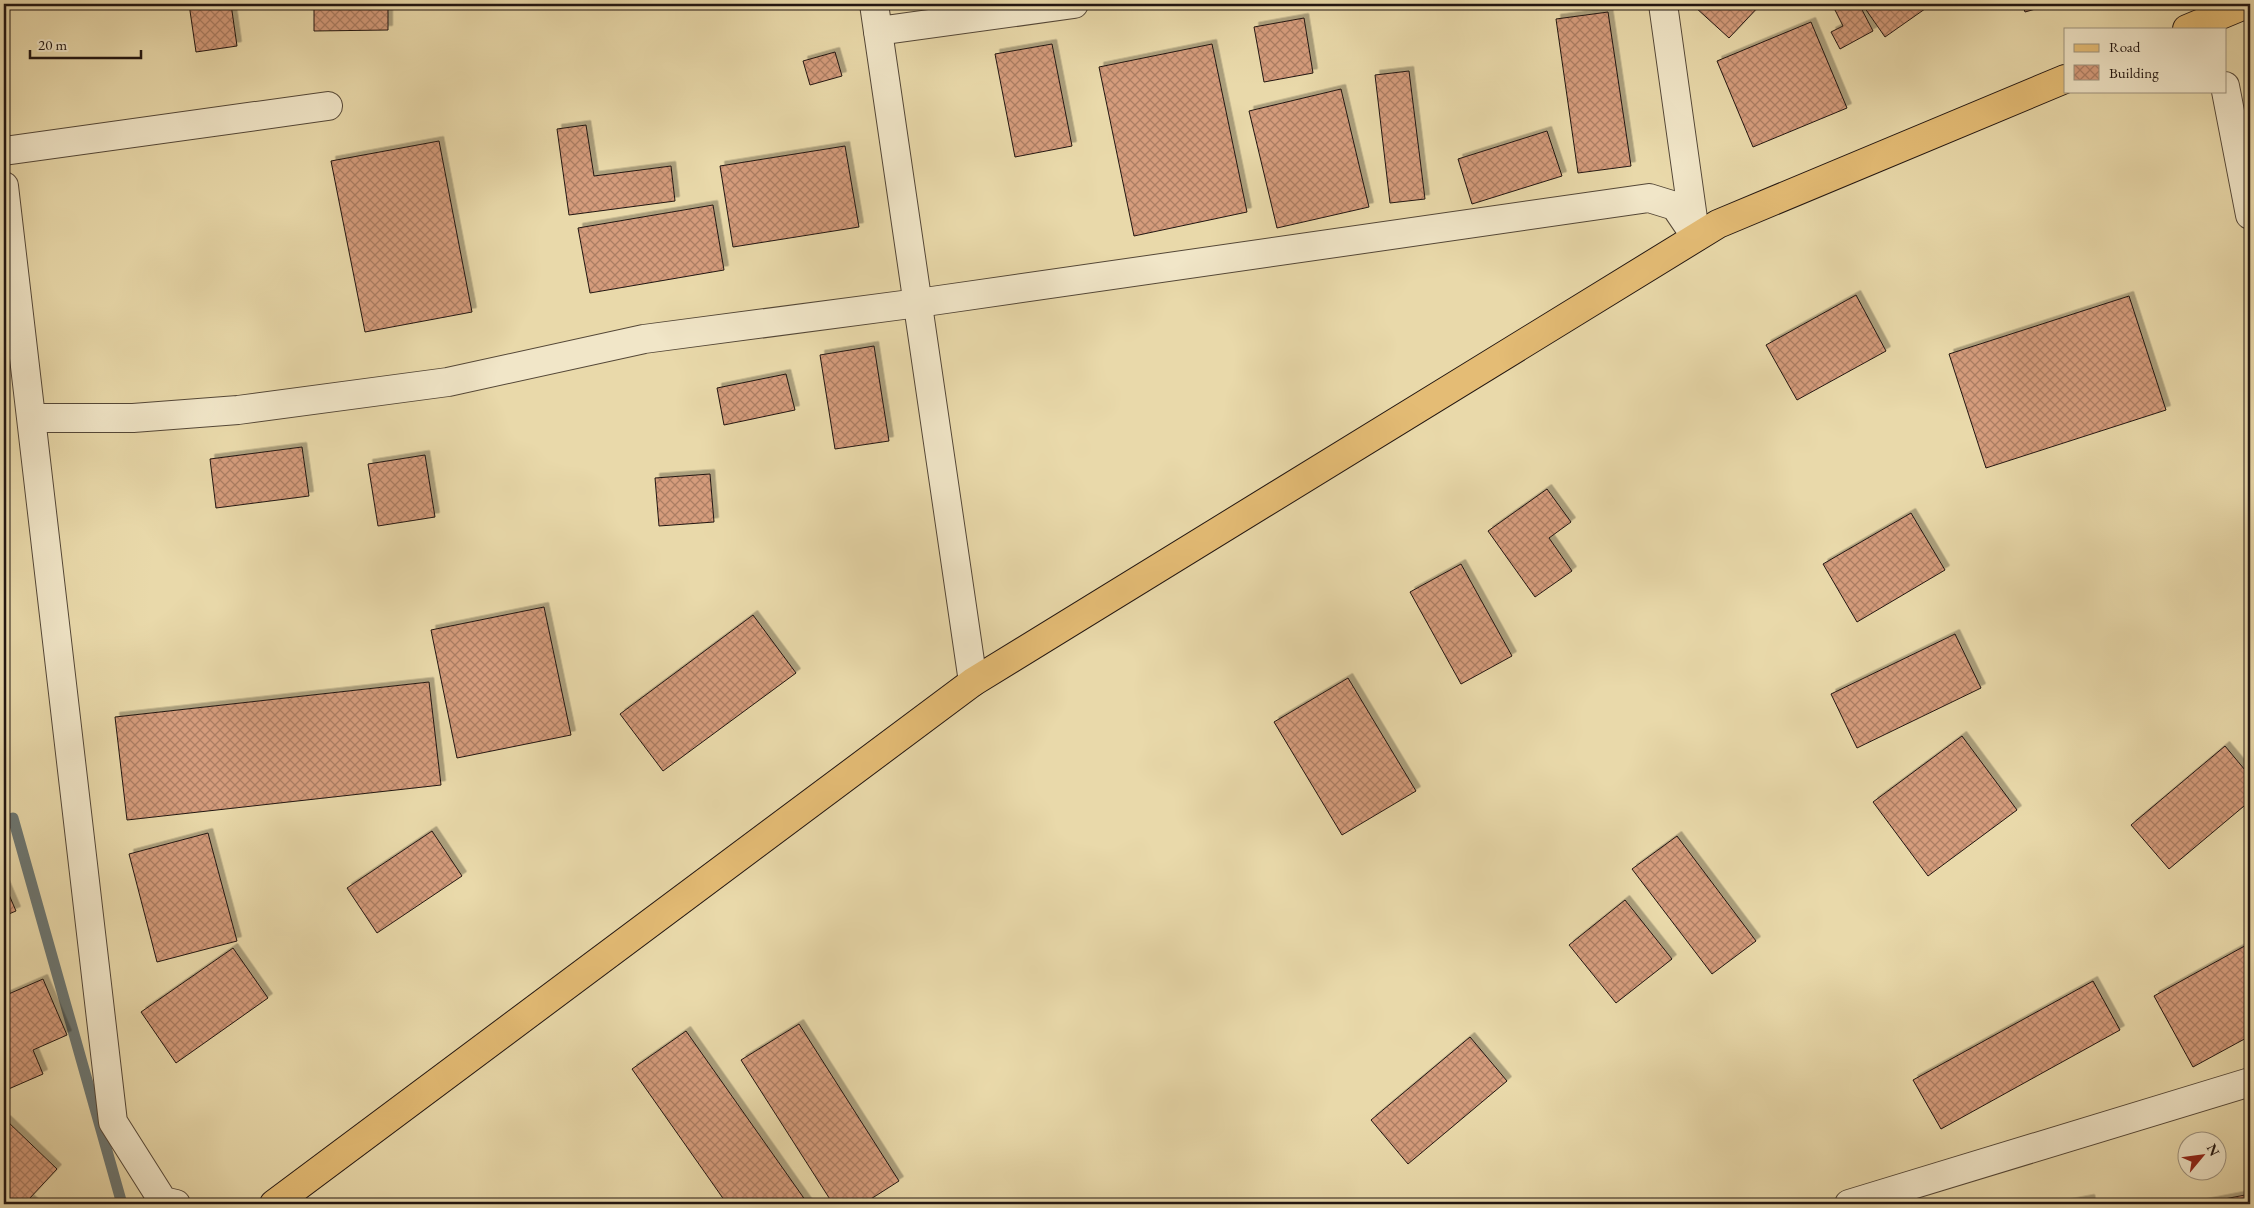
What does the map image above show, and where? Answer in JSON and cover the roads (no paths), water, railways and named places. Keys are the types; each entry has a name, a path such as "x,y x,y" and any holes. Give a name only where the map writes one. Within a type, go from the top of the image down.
{"main road":[{"path":"2192,28 2213,24 2247,4"},
{"path":"274,1204 973,682 1718,224 2064,79"}],"street":[{"path":"874,4 973,682"},
{"path":"878,30 1074,4"},
{"path":"1663,4 1696,237"},
{"path":"2226,91 2250,215"},
{"path":"4,151 328,106"},
{"path":"4,186 113,1122 164,1201 176,1204"},
{"path":"32,418 133,418 238,410 448,382 644,339 918,304 1649,198 1675,206 1696,237"},
{"path":"1849,1204 2250,1082"}],"waterway":[{"path":"4,821 13,818 122,1204"}]}
